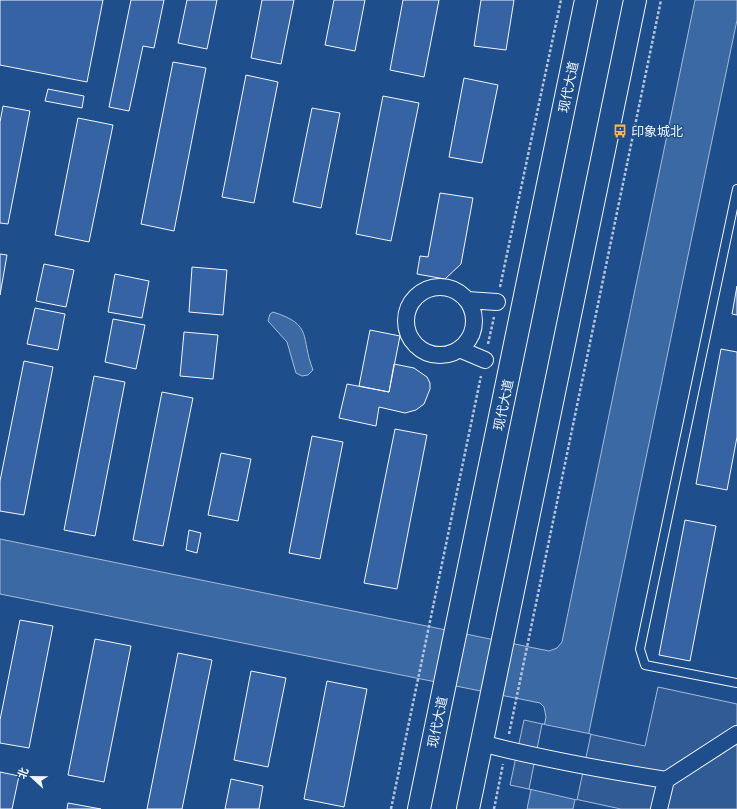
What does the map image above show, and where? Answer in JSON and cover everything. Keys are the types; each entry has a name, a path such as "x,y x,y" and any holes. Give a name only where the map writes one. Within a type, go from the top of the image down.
{"main road":[{"name":"现代大道","path":"419,809 586,0"},
{"path":"468,809 635,0"}],"street":[{"path":"438,287 450,288 460,293 467,300 472,310 474,321 472,332 467,341 459,349 449,354 438,355 423,350 410,338 406,327 406,315 410,304 418,295 427,289 438,287"},
{"path":"467,300 497,302"},
{"path":"459,349 485,360"},
{"path":"482,743 598,769 666,780 737,734"},
{"path":"659,809 666,780"}],"lane":[{"path":"737,189 640,649 644,665 737,683"}],"path":[{"path":"391,809 561,0"},
{"path":"516,701 661,0"}],"shaded area":[{"path":"695,0 737,0 737,20 573,809 527,809 546,717 544,707 540,703 0,594 0,539 549,651 557,648 562,642"},
{"path":"273,312 295,322 304,334 309,359 313,370 308,375 302,376 296,373 287,342 268,321 270,314"},
{"path":"658,687 737,704 737,809 621,809 510,785 524,720 645,746"}],"pier":[{"path":"542,724 591,734 577,800 529,789"}],"building":[{"path":"0,0 103,0 87,82 0,65"},
{"path":"131,0 164,0 154,48 143,46 129,111 109,107"},
{"path":"187,0 217,0 207,49 178,43"},
{"path":"262,0 294,0 281,64 251,58"},
{"path":"334,0 365,0 355,51 325,45"},
{"path":"403,0 439,0 424,77 390,70"},
{"path":"481,0 514,0 506,50 474,46"},
{"path":"173,62 206,68 174,231 141,224"},
{"path":"246,75 278,82 254,203 222,197"},
{"path":"464,78 498,85 482,163 449,157"},
{"path":"48,89 84,96 82,108 45,101"},
{"path":"383,96 419,103 391,241 356,234"},
{"path":"3,106 30,111 8,224 0,223 0,122"},
{"path":"312,108 340,113 321,208 293,202"},
{"path":"78,118 113,125 89,242 55,235"},
{"path":"440,193 473,198 461,264 445,279 417,274 420,256 428,257"},
{"path":"0,254 7,255 0,295"},
{"path":"44,264 74,270 66,307 36,301"},
{"path":"192,267 227,270 223,315 189,312"},
{"path":"115,274 149,281 142,318 108,312"},
{"path":"737,286 737,315 732,314"},
{"path":"35,308 65,314 58,350 27,344"},
{"path":"113,319 145,325 136,369 105,362"},
{"path":"370,330 400,336 389,392 359,386"},
{"path":"184,332 218,335 213,379 180,376"},
{"path":"721,349 737,352 737,437 727,490 696,484"},
{"path":"24,361 53,367 24,515 0,511 0,481"},
{"path":"394,364 414,368 427,377 430,383 430,389 424,404 416,410 405,413 379,407 376,426 339,418 347,384 389,392"},
{"path":"94,376 125,382 95,536 64,530"},
{"path":"162,392 193,398 163,546 133,540"},
{"path":"395,429 427,435 397,589 364,583"},
{"path":"312,436 343,442 320,559 289,553"},
{"path":"221,453 251,459 238,521 208,515"},
{"path":"685,520 716,526 690,661 659,655"},
{"path":"189,530 201,533 197,553 186,550"},
{"path":"20,620 53,626 29,748 0,743 0,720"},
{"path":"95,639 131,646 104,782 68,775"},
{"path":"178,653 212,660 182,809 147,809"},
{"path":"251,671 286,678 268,767 234,760"},
{"path":"327,681 367,689 344,807 304,799"},
{"path":"0,772 19,776 12,809 0,809"},
{"path":"231,779 263,786 259,809 225,809"},
{"path":"68,803 101,809 67,809"}],"place":[{"name":"印象城北","path":"620,131"}]}
